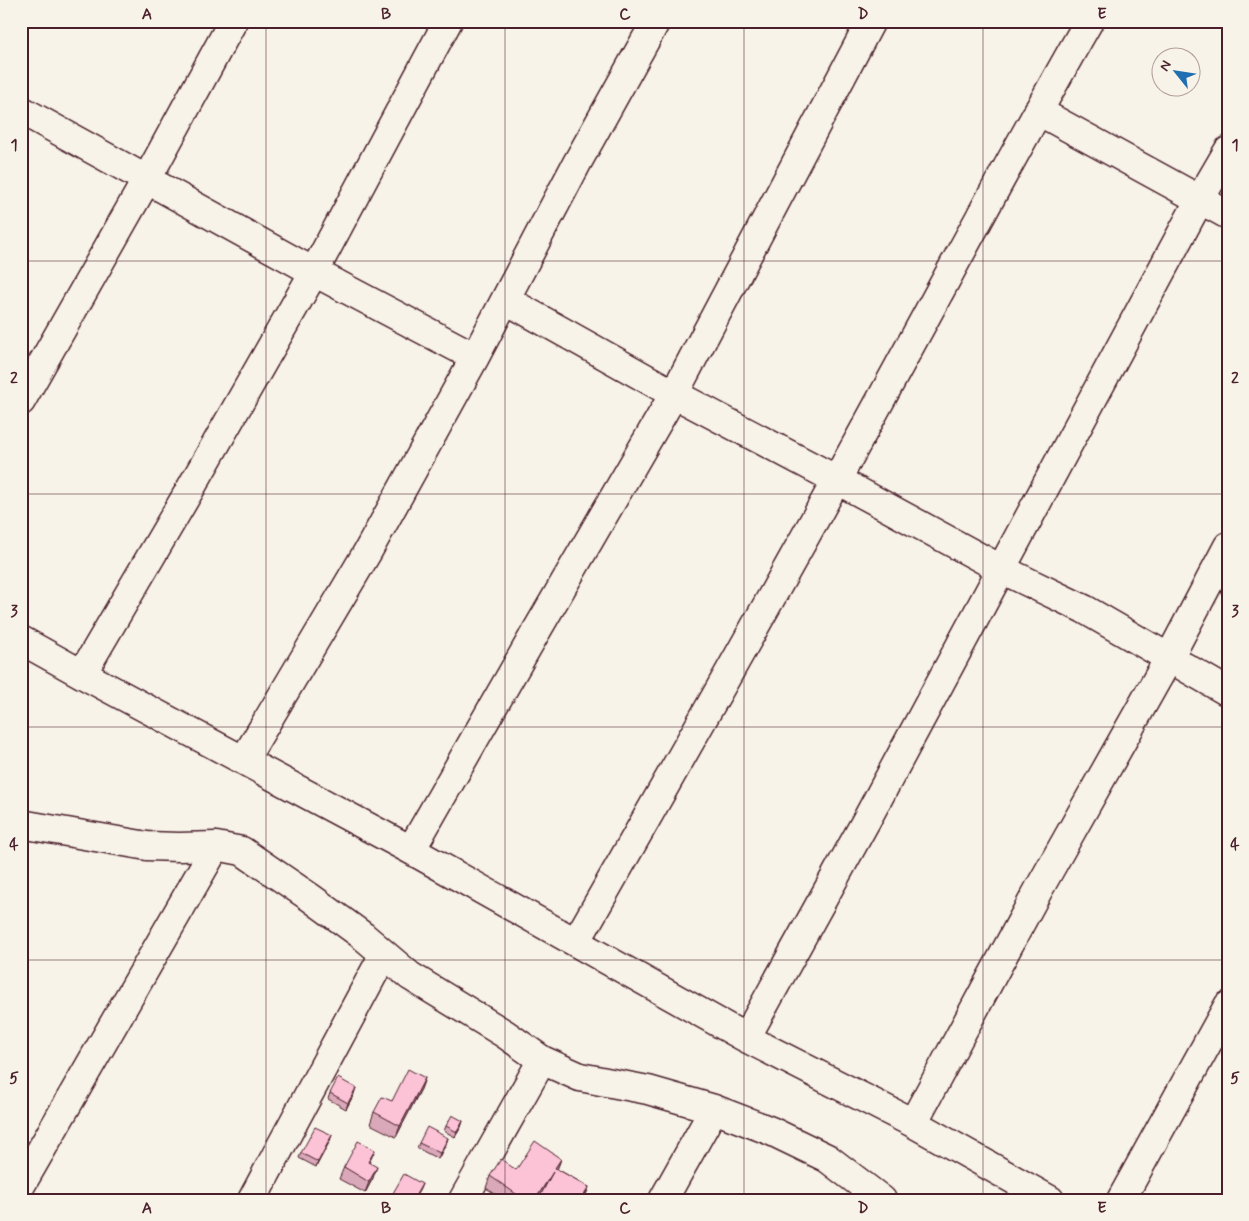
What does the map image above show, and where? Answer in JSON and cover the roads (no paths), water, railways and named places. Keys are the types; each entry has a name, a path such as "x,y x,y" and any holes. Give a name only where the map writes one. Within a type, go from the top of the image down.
{"street":[{"path":"21,401 147,179 233,21"},
{"path":"82,674 188,494 314,272 448,21"},
{"path":"244,760 368,551 506,300 577,163 656,21"},
{"path":"576,942 837,480 1089,21"},
{"path":"411,850 674,394 808,142 869,22"},
{"path":"21,110 314,272 475,357"},
{"path":"1038,112 1228,215"},
{"path":"746,1038 867,819 1200,199 1228,151"},
{"path":"506,300 674,394 1001,569 1084,609 1228,692"},
{"path":"912,1123 1040,887 1169,658 1228,546"},
{"path":"21,640 411,850 746,1038 912,1123 1050,1200"},
{"path":"22,826 147,846 216,846 242,851 363,936 410,976 505,1034 542,1060 580,1077 648,1090 714,1109 771,1131 827,1158 882,1200"},
{"path":"21,1185 216,846"},
{"path":"252,1200 384,954"},
{"path":"1121,1200 1228,1006"},
{"path":"463,1200 542,1060"},
{"path":"663,1200 714,1109"}]}
